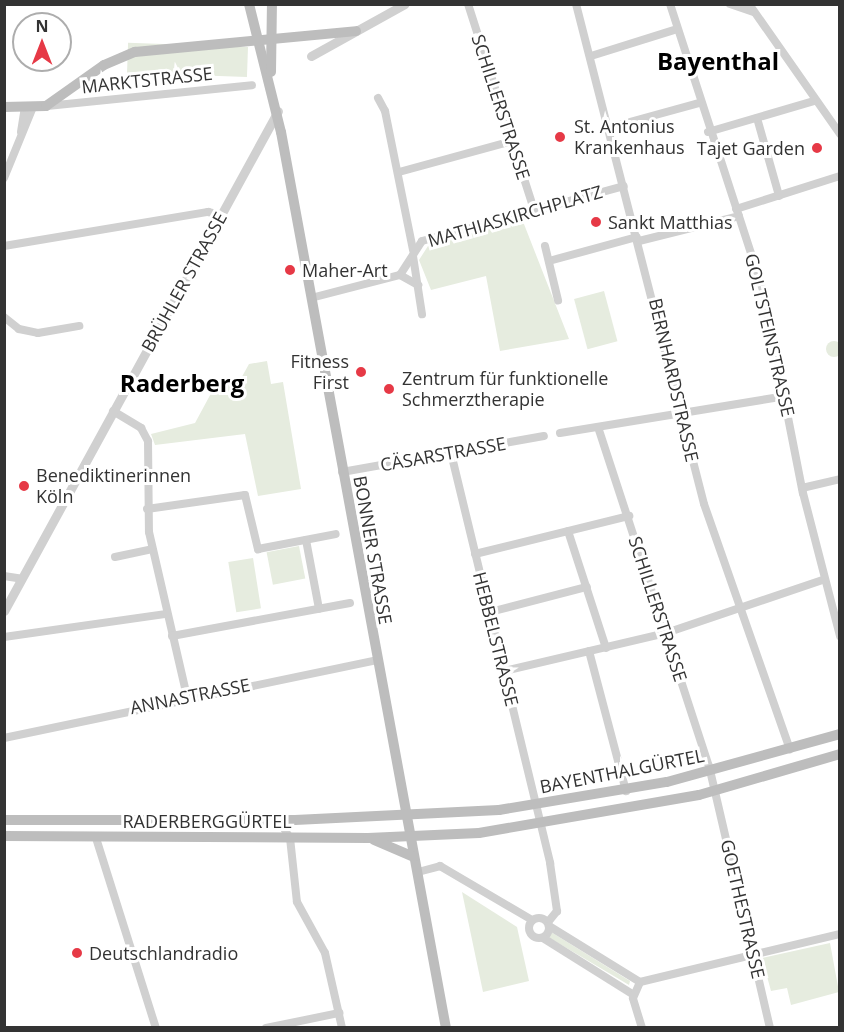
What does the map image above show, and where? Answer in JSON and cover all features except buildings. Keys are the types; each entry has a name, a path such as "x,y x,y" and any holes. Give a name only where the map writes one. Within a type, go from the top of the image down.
{"main road":[{"name":"BONNER STRASSE","path":"249,4 265,37 270,78 278,111 342,472 446,1028"},
{"name":"BONNER STRASSE","path":"270,78 265,37 272,4"},
{"name":"MARKTSTRASSE","path":"4,107 46,106 123,55 265,37 356,31"},
{"name":"BAYENTHALGÜRTEL","path":"406,816 499,810 626,791 710,771 840,734"},
{"name":"BAYENTHALGÜRTEL","path":"410,836 542,825 714,792 840,754"},
{"path":"499,810 502,830"},
{"name":"RADERBERGGÜRTEL","path":"4,820 189,820 406,816"},
{"path":"65,837 69,819"},
{"path":"92,838 90,825 108,819"},
{"path":"181,839 180,828 189,820"},
{"name":"RADERBERGGÜRTEL","path":"4,836 181,839 410,836"},
{"path":"368,838 415,859 419,846 430,836"}],"street":[{"path":"311,56 405,4"},
{"name":"SCHILLERSTRASSE","path":"468,4 534,210"},
{"name":"BERNHARDSTRASSE","path":"576,4 704,504 790,749"},
{"name":"GOLTSTEINSTRASSE","path":"670,4 708,132 763,290 786,396 802,488 823,580 836,611 840,636"},
{"path":"730,4 751,8 814,101 840,134"},
{"path":"591,56 677,29"},
{"name":"MARKTSTRASSE","path":"46,106 252,85"},
{"path":"378,98 399,172 413,252"},
{"path":"708,132 814,101"},
{"path":"608,128 699,103"},
{"path":"4,178 21,138 29,107"},
{"name":"BRÜHLER STRASSE","path":"4,611 278,111"},
{"path":"757,118 779,196"},
{"path":"399,172 512,141"},
{"path":"549,261 738,213 779,196 840,176"},
{"name":"MATHIASKIRCHPLATZ","path":"400,274 422,240 624,186"},
{"path":"4,246 208,212 221,214"},
{"name":"MATHIASKIRCHPLATZ","path":"545,246 558,300"},
{"name":"MATHIASKIRCHPLATZ","path":"413,252 422,314"},
{"path":"311,298 400,274 418,285"},
{"path":"4,318 18,329 38,333 79,326"},
{"path":"560,434 786,396"},
{"path":"113,411 141,428 148,441 147,509 152,549 187,696"},
{"name":"SCHILLERSTRASSE","path":"598,427 710,771 714,792"},
{"name":"CÄSARSTRASSE","path":"342,472 544,436"},
{"name":"HEBBELSTRASSE","path":"451,453 542,825 556,911 543,938"},
{"path":"802,488 840,479"},
{"name":"BONNER STRASSE","path":"147,509 248,496 258,549 336,534"},
{"path":"475,554 628,516"},
{"path":"568,531 606,648"},
{"path":"306,540 319,609"},
{"path":"115,557 152,549"},
{"path":"4,576 22,579"},
{"path":"504,671 666,633 742,611 823,580"},
{"path":"490,612 587,587"},
{"name":"BONNER STRASSE","path":"172,636 350,603"},
{"path":"4,637 166,614"},
{"path":"588,651 626,791"},
{"name":"ANNASTRASSE","path":"4,738 187,696 377,660"},
{"name":"GOETHESTRASSE","path":"714,792 755,954 770,1028"},
{"path":"278,819 290,837 297,902 326,953 342,1028"},
{"path":"92,838 156,1028"},
{"path":"418,873 436,865 445,869 532,920 549,924 640,982 840,934"},
{"path":"532,920 531,935 543,938 634,995"},
{"path":"640,982 634,995 642,1028"},
{"path":"266,1028 339,1013"}],"shaded area":[{"path":"128,43 248,47 247,77 127,73"},
{"path":"522,219 569,339 500,351 486,276 431,290 419,260 428,246"},
{"path":"604,291 617,341 588,349 574,299"},
{"path":"834,341 840,343 842,349 840,355 834,357 828,355 826,349 828,343"},
{"path":"267,361 271,384 283,382 301,489 258,496 245,434 155,445 151,434 195,423 215,386 239,382 249,364"},
{"path":"299,546 305,578 273,585 267,552"},
{"path":"253,558 261,608 236,612 228,562"},
{"path":"462,892 517,927 529,981 483,992"},
{"path":"551,932 630,981 629,985 548,937"},
{"path":"830,943 839,992 791,1005 787,988 771,991 762,958"}],"place":[{"name":"St. Antonius Krankenhaus","path":"560,137"},
{"name":"Tajet Garden","path":"817,148"},
{"name":"Sankt Matthias","path":"596,222"},
{"name":"Maher-Art","path":"290,270"},
{"name":"Fitness First","path":"361,372"},
{"name":"Zentrum für funktionelle Schmerztherapie","path":"389,389"},
{"name":"Benediktinerinnen Köln","path":"24,486"},
{"name":"Deutschlandradio","path":"77,953"}],"district":[{"name":"Bayenthal","path":"718,61"},
{"name":"Raderberg","path":"182,383"}]}
